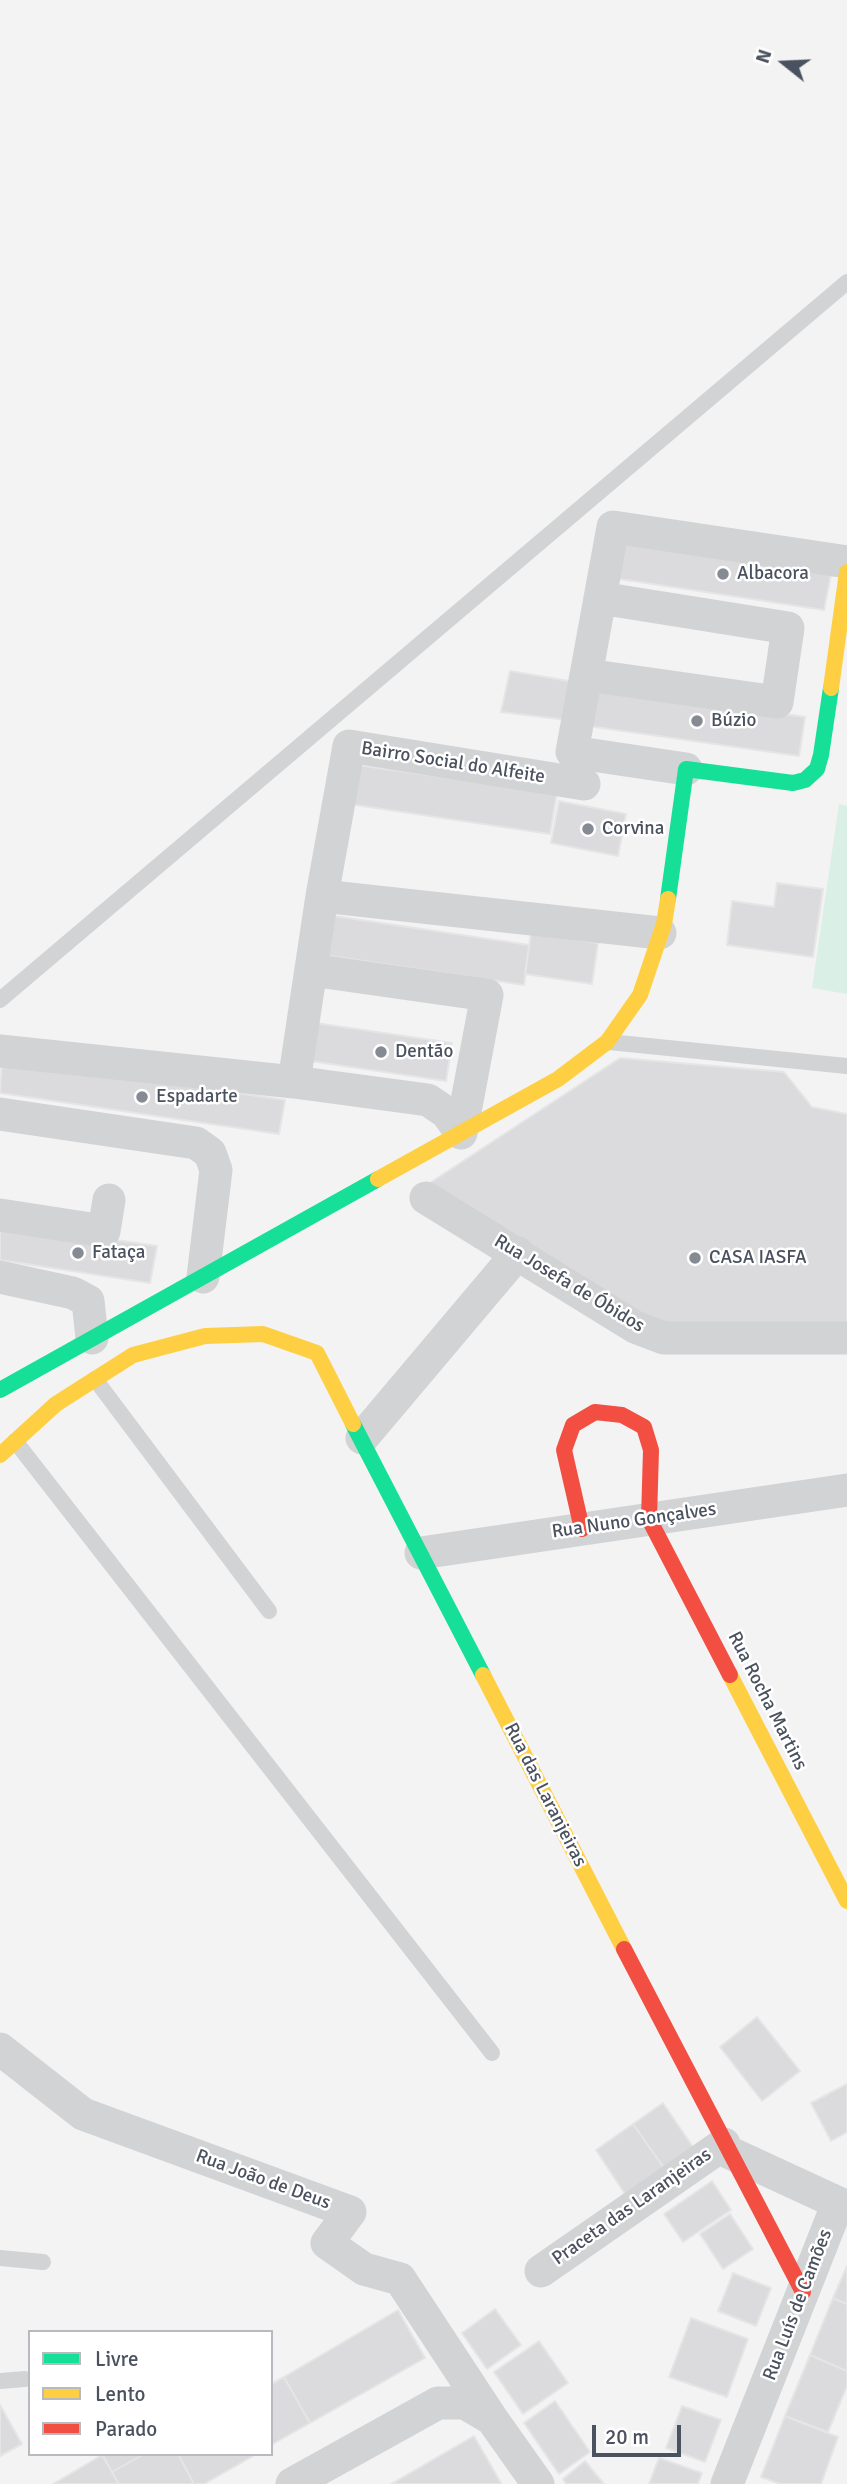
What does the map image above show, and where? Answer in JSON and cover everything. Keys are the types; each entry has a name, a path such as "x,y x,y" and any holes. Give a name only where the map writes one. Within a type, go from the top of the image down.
{"street":[{"path":"847,562 613,527 572,752 793,782 805,780 817,769 821,755 847,572"},
{"path":"587,675 778,702 789,628 600,598"},
{"name":"Bairro Social do Alfeite","path":"294,1083 322,895 349,746 584,784"},
{"path":"0,1390 558,1079 607,1042 639,995 664,924 686,769"},
{"path":"322,895 660,933"},
{"path":"311,970 487,995 461,1133"},
{"path":"0,1051 428,1100 447,1113 461,1133"},
{"path":"0,1114 196,1143 210,1153 216,1170 203,1277"},
{"name":"Rua Josefa de Óbidos","path":"426,1198 635,1327 664,1338 847,1338"},
{"path":"0,1215 104,1231 109,1200"},
{"path":"362,1438 518,1253"},
{"path":"0,1278 73,1293 88,1301 92,1338"},
{"name":"Rua das Laranjeiras","path":"0,1455 56,1404 134,1355 205,1336 263,1334 317,1353 726,2148 803,2292"},
{"path":"582,1529 564,1450 573,1425 595,1412 622,1415 644,1427 651,1450 649,1519"},
{"name":"Rua Nuno Gonçalves","path":"421,1553 847,1490"},
{"name":"Rua Rocha Martins","path":"649,1519 847,1901"},
{"name":"Rua João de Deus","path":"0,2049 83,2114 350,2212 327,2243 364,2269 400,2279 492,2419"},
{"path":"726,2148 842,2205"},
{"name":"Praceta das Laranjeiras","path":"541,2271 726,2148"},
{"name":"Rua Luís de Camões","path":"727,2484 803,2292 842,2205"},
{"path":"292,2484 438,2403 466,2403 492,2419 538,2484"}],"lane":[{"path":"0,1000 847,282"},
{"path":"607,1042 847,1066"},
{"path":"95,1379 269,1611"},
{"path":"15,1441 492,2053"},
{"path":"0,2258 43,2262"},
{"path":"0,2381 25,2379"}],"green space":[{"path":"839,804 847,806 847,994 812,988"}],"building":[{"name":"Albacora","path":"620,539 832,569 824,610 613,578"},
{"path":"510,671 575,682 567,720 501,712"},
{"name":"Búzio","path":"595,686 805,717 799,756 588,726"},
{"path":"357,765 557,793 550,834 349,804"},
{"name":"Corvina","path":"559,801 626,814 618,856 551,843"},
{"path":"777,883 823,889 813,957 727,945 732,901 774,907"},
{"path":"321,914 529,945 524,985 316,954"},
{"path":"531,933 598,943 592,984 525,974"},
{"name":"Dentão","path":"316,1023 452,1043 446,1081 310,1061"},
{"name":"CASA IASFA","path":"620,1058 784,1072 812,1107 847,1114 847,1329 664,1327 422,1188"},
{"name":"Espadarte","path":"2,1059 285,1100 279,1134 0,1093"},
{"name":"Fataça","path":"0,1223 157,1246 150,1283 0,1260"},
{"path":"757,2017 800,2071 762,2101 720,2047"},
{"path":"847,2084 847,2132 831,2141 811,2103"},
{"path":"663,2103 693,2147 664,2168 633,2124"},
{"path":"633,2124 664,2168 625,2194 596,2150"},
{"path":"712,2181 731,2210 683,2242 664,2214"},
{"path":"730,2214 753,2249 723,2269 700,2234"},
{"path":"847,2266 847,2304 833,2298"},
{"path":"733,2273 771,2288 756,2326 718,2311"},
{"path":"833,2298 847,2304 847,2371 810,2355"},
{"path":"495,2309 521,2345 487,2369 462,2333"},
{"path":"398,2310 425,2358 310,2423 284,2377"},
{"path":"691,2318 748,2339 727,2397 669,2377"},
{"path":"539,2341 568,2383 523,2414 494,2372"},
{"path":"810,2355 847,2371 847,2386 828,2432 785,2416"},
{"path":"284,2377 310,2423 273,2444 273,2383"},
{"path":"555,2401 590,2452 559,2474 524,2423"},
{"path":"0,2405 22,2444 0,2456"},
{"path":"682,2406 721,2420 705,2462 666,2448"},
{"path":"785,2416 838,2437 821,2484 780,2484 761,2477"},
{"path":"474,2436 501,2483 391,2484"},
{"path":"103,2456 140,2456 112,2472"},
{"path":"103,2456 119,2484 53,2484"},
{"path":"140,2456 179,2456 194,2484 119,2484 112,2472"},
{"path":"179,2456 253,2456 204,2484 194,2484"},
{"path":"659,2458 702,2473 698,2484 649,2484"},
{"path":"585,2461 604,2484 566,2484 563,2479"}],"traffic: fast":[{"path":"668,899 686,769 793,783 805,780 817,769 821,755 831,688"},
{"path":"0,1390 378,1179"},
{"path":"353,1424 483,1675"}],"traffic: slow":[{"path":"831,688 847,572"},
{"path":"378,1179 558,1079 607,1042 640,995 664,924 668,899"},
{"path":"0,1455 56,1404 133,1355 205,1336 263,1334 317,1353 353,1424"},
{"path":"483,1675 624,1949"},
{"path":"730,1675 847,1901"}],"traffic: jam":[{"path":"582,1529 564,1450 573,1425 595,1412 622,1415 644,1427 651,1450 649,1519 730,1675"},
{"path":"624,1949 803,2292"}],"place":[{"name":"Albacora","path":"723,574"},
{"name":"Búzio","path":"697,721"},
{"name":"Corvina","path":"588,829"},
{"name":"Dentão","path":"381,1052"},
{"name":"Espadarte","path":"142,1097"},
{"name":"Fataça","path":"78,1253"},
{"name":"CASA IASFA","path":"695,1258"}]}
